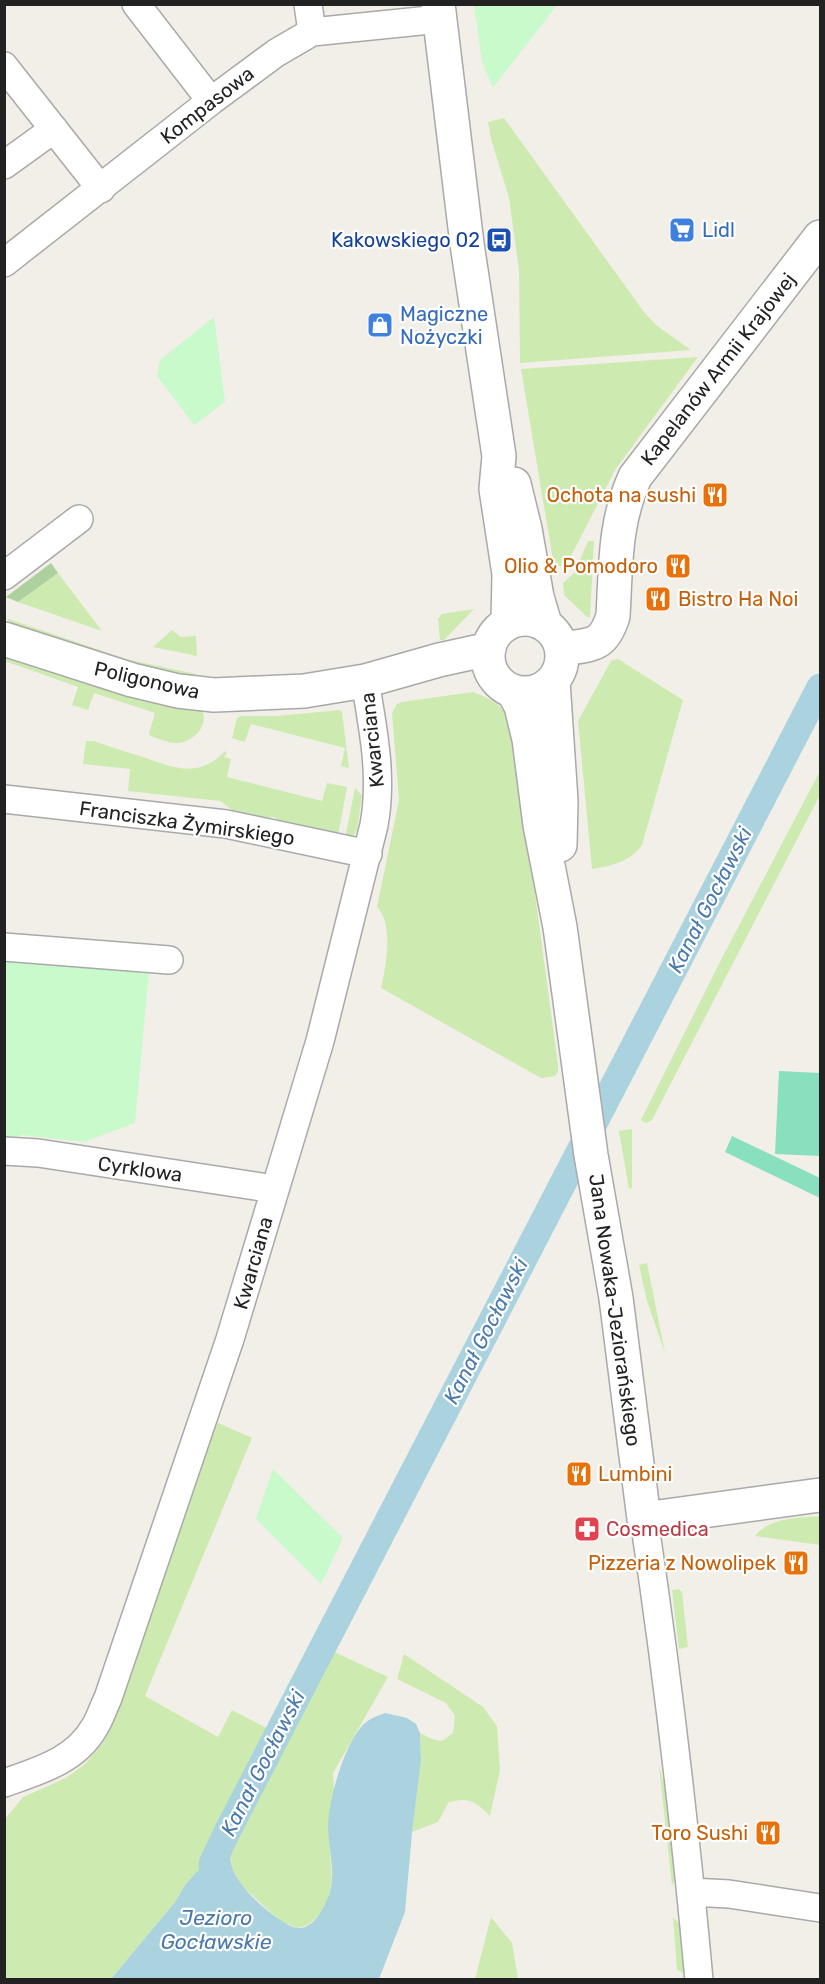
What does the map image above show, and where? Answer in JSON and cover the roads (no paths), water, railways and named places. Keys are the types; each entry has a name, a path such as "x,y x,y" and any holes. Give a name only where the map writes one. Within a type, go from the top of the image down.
{"street":[{"path":"136,4 211,101"},
{"path":"308,4 312,32"},
{"path":"439,12 467,244 498,456 496,489 509,574 508,623"},
{"name":"Kompasowa","path":"4,263 211,101 276,53 312,32 439,12"},
{"path":"4,66 101,189"},
{"path":"4,165 54,129"},
{"name":"Kapelanów Armii Krajowej","path":"553,637 595,643 602,639 609,630 613,616 618,529 625,500 635,477 820,237"},
{"path":"498,456 515,487 537,597 553,637 561,666 553,681 535,692 524,693 499,672 493,638 508,623 532,620 553,637"},
{"path":"4,576 80,519"},
{"name":"Poligonowa","path":"4,639 132,680 178,691 214,695 304,691 365,681 499,672"},
{"name":"Jana Nowaka-Jeziorańskiego","path":"499,672 521,706 529,739 540,825 560,927 591,1155 616,1298 654,1582 691,1892 699,1980"},
{"name":"Kwarciana","path":"4,1783 48,1767 75,1752 94,1729 108,1698 224,1361 320,1041 368,854 377,808 379,781 365,681"},
{"name":"Jana Nowaka-Jeziorańskiego","path":"553,681 561,801 560,927"},
{"name":"Franciszka Żymirskiego","path":"4,799 226,824 368,854"},
{"path":"4,947 169,960"},
{"name":"Cyrklowa","path":"4,1151 38,1153 275,1189"},
{"path":"644,1519 820,1495"},
{"path":"691,1892 729,1894 820,1908"}],"water":[{"name":"Jezioro Gocławskie","path":"385,1713 407,1718 416,1724 420,1733 421,1760 405,1912 379,1979 111,1979 208,1859 221,1829 233,1835 230,1851 232,1867 241,1884 258,1902 293,1927 301,1928 315,1920 329,1896 331,1887 332,1866 328,1825 331,1801 339,1773 355,1735 370,1720"}],"waterway":[{"name":"Kanał Gocławski","path":"212,1864 820,687"}],"place":[{"name":"Lidl","path":"682,230"},
{"name":"Kakowskiego 02","path":"499,240"},
{"name":"Magiczne Nożyczki","path":"380,325"},
{"name":"Ochota na sushi","path":"715,495"},
{"name":"Olio & Pomodoro","path":"678,566"},
{"name":"Bistro Ha Noi","path":"658,599"},
{"name":"Lumbini","path":"579,1474"},
{"name":"Cosmedica","path":"587,1529"},
{"name":"Pizzeria z Nowolipek","path":"796,1563"},
{"name":"Toro Sushi","path":"768,1833"}]}
